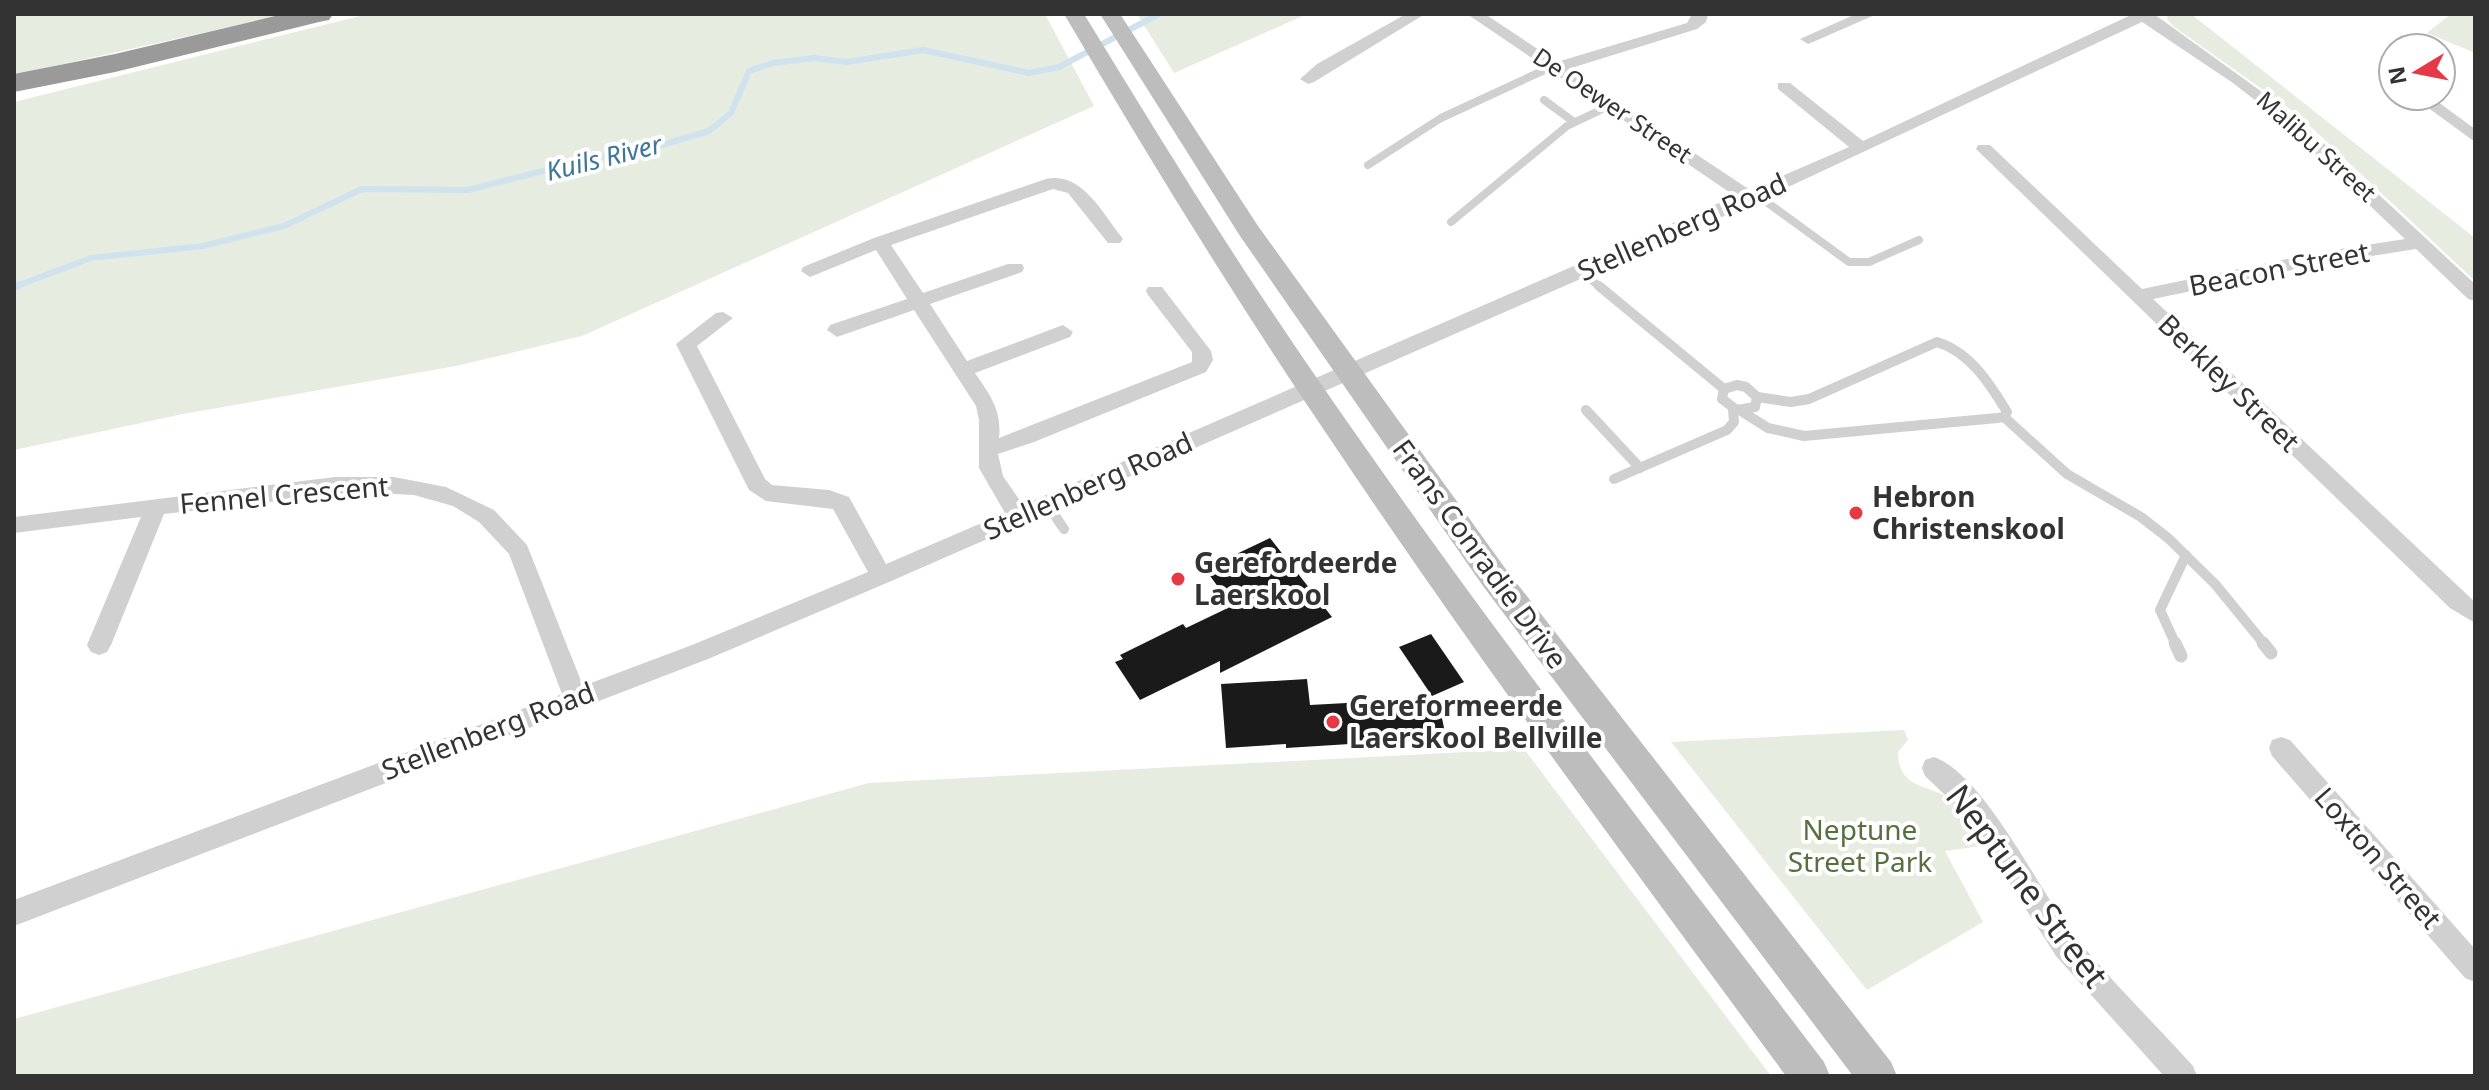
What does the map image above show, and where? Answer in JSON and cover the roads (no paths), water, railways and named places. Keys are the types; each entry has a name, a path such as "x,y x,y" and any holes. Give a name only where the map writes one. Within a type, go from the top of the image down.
{"highway":[{"path":"14,83 115,63 319,14"},
{"path":"14,92 115,63"}],"street":[{"path":"1308,79 1323,67 1417,14"},
{"name":"De Oewer Street","path":"1475,14 1753,196"},
{"path":"1555,67 1692,26 1698,22 1700,14"},
{"path":"1808,39 1869,14"},
{"name":"Stellenberg Road","path":"14,913 700,652 881,576 1861,148 2143,14"},
{"name":"Malibu Street","path":"2143,14 2285,116 2475,295"},
{"name":"Frans Conradie Drive","path":"1112,16 1249,231 1494,577 1877,1076"},
{"name":"Frans Conradie Drive","path":"1079,22 1214,241 1311,388 1586,776 1810,1076"},
{"path":"1784,86 1861,148"},
{"path":"2442,112 2474,135"},
{"name":"Berkley Street","path":"1984,149 2458,602 2475,614"},
{"path":"810,271 880,242 1056,182 1074,189 1114,239"},
{"path":"880,242 965,369 992,418 988,464 993,478 1019,516"},
{"name":"Beacon Street","path":"2138,296 2321,258 2420,243"},
{"path":"837,330 1015,268"},
{"path":"988,449 1027,437 1199,367 1203,360 1201,351 1155,291"},
{"path":"723,318 686,344 757,484 766,493 829,498 843,504 881,576"},
{"path":"965,369 1063,332"},
{"name":"Fennel Crescent","path":"14,525 368,484 412,486 463,501 494,520 519,551 575,697"},
{"path":"99,645 156,507"},
{"name":"Loxton Street","path":"2281,748 2475,969"},
{"name":"Neptune Street","path":"1934,768 1974,806 2066,947 2183,1076"}],"lane":[{"path":"1368,165 1441,118 1555,67"},
{"path":"1544,100 1574,122"},
{"path":"1451,222 1574,122 1611,105"},
{"path":"1753,196 1849,262 1869,262 1919,240"},
{"path":"1581,271 1724,389"},
{"path":"1724,389 1737,385 1746,387 1757,397 1791,402 1809,399 1932,342 1941,342 1964,355 2006,410 2004,417"},
{"path":"1724,389 1722,399 1737,410 1768,428 1804,436 2004,417 2020,427 2070,476 2137,514 2186,555 2237,610 2271,653"},
{"path":"1737,410 1755,407 1757,397"},
{"path":"1586,410 1640,468"},
{"path":"1614,479 1727,430 1734,422 1737,410"},
{"path":"1047,504 1064,529"},
{"path":"2181,656 2160,610 2186,555"}],"waterway":[{"name":"Kuils River","path":"17,286 14,287 91,258 203,246 284,226 362,189 468,190 594,158 648,149 709,131 731,113 749,71 773,63 814,58 847,62 923,50 1029,73 1059,67 1159,14"}],"place":[{"name":"Hebron Christenskool","path":"1856,513"},
{"name":"Gerefordeerde Laerskool","path":"1178,579"},
{"name":"Gereformeerde Laerskool Bellville","path":"1333,722"}],"park label":[{"name":"Neptune Street Park","path":"1860,846"}]}
